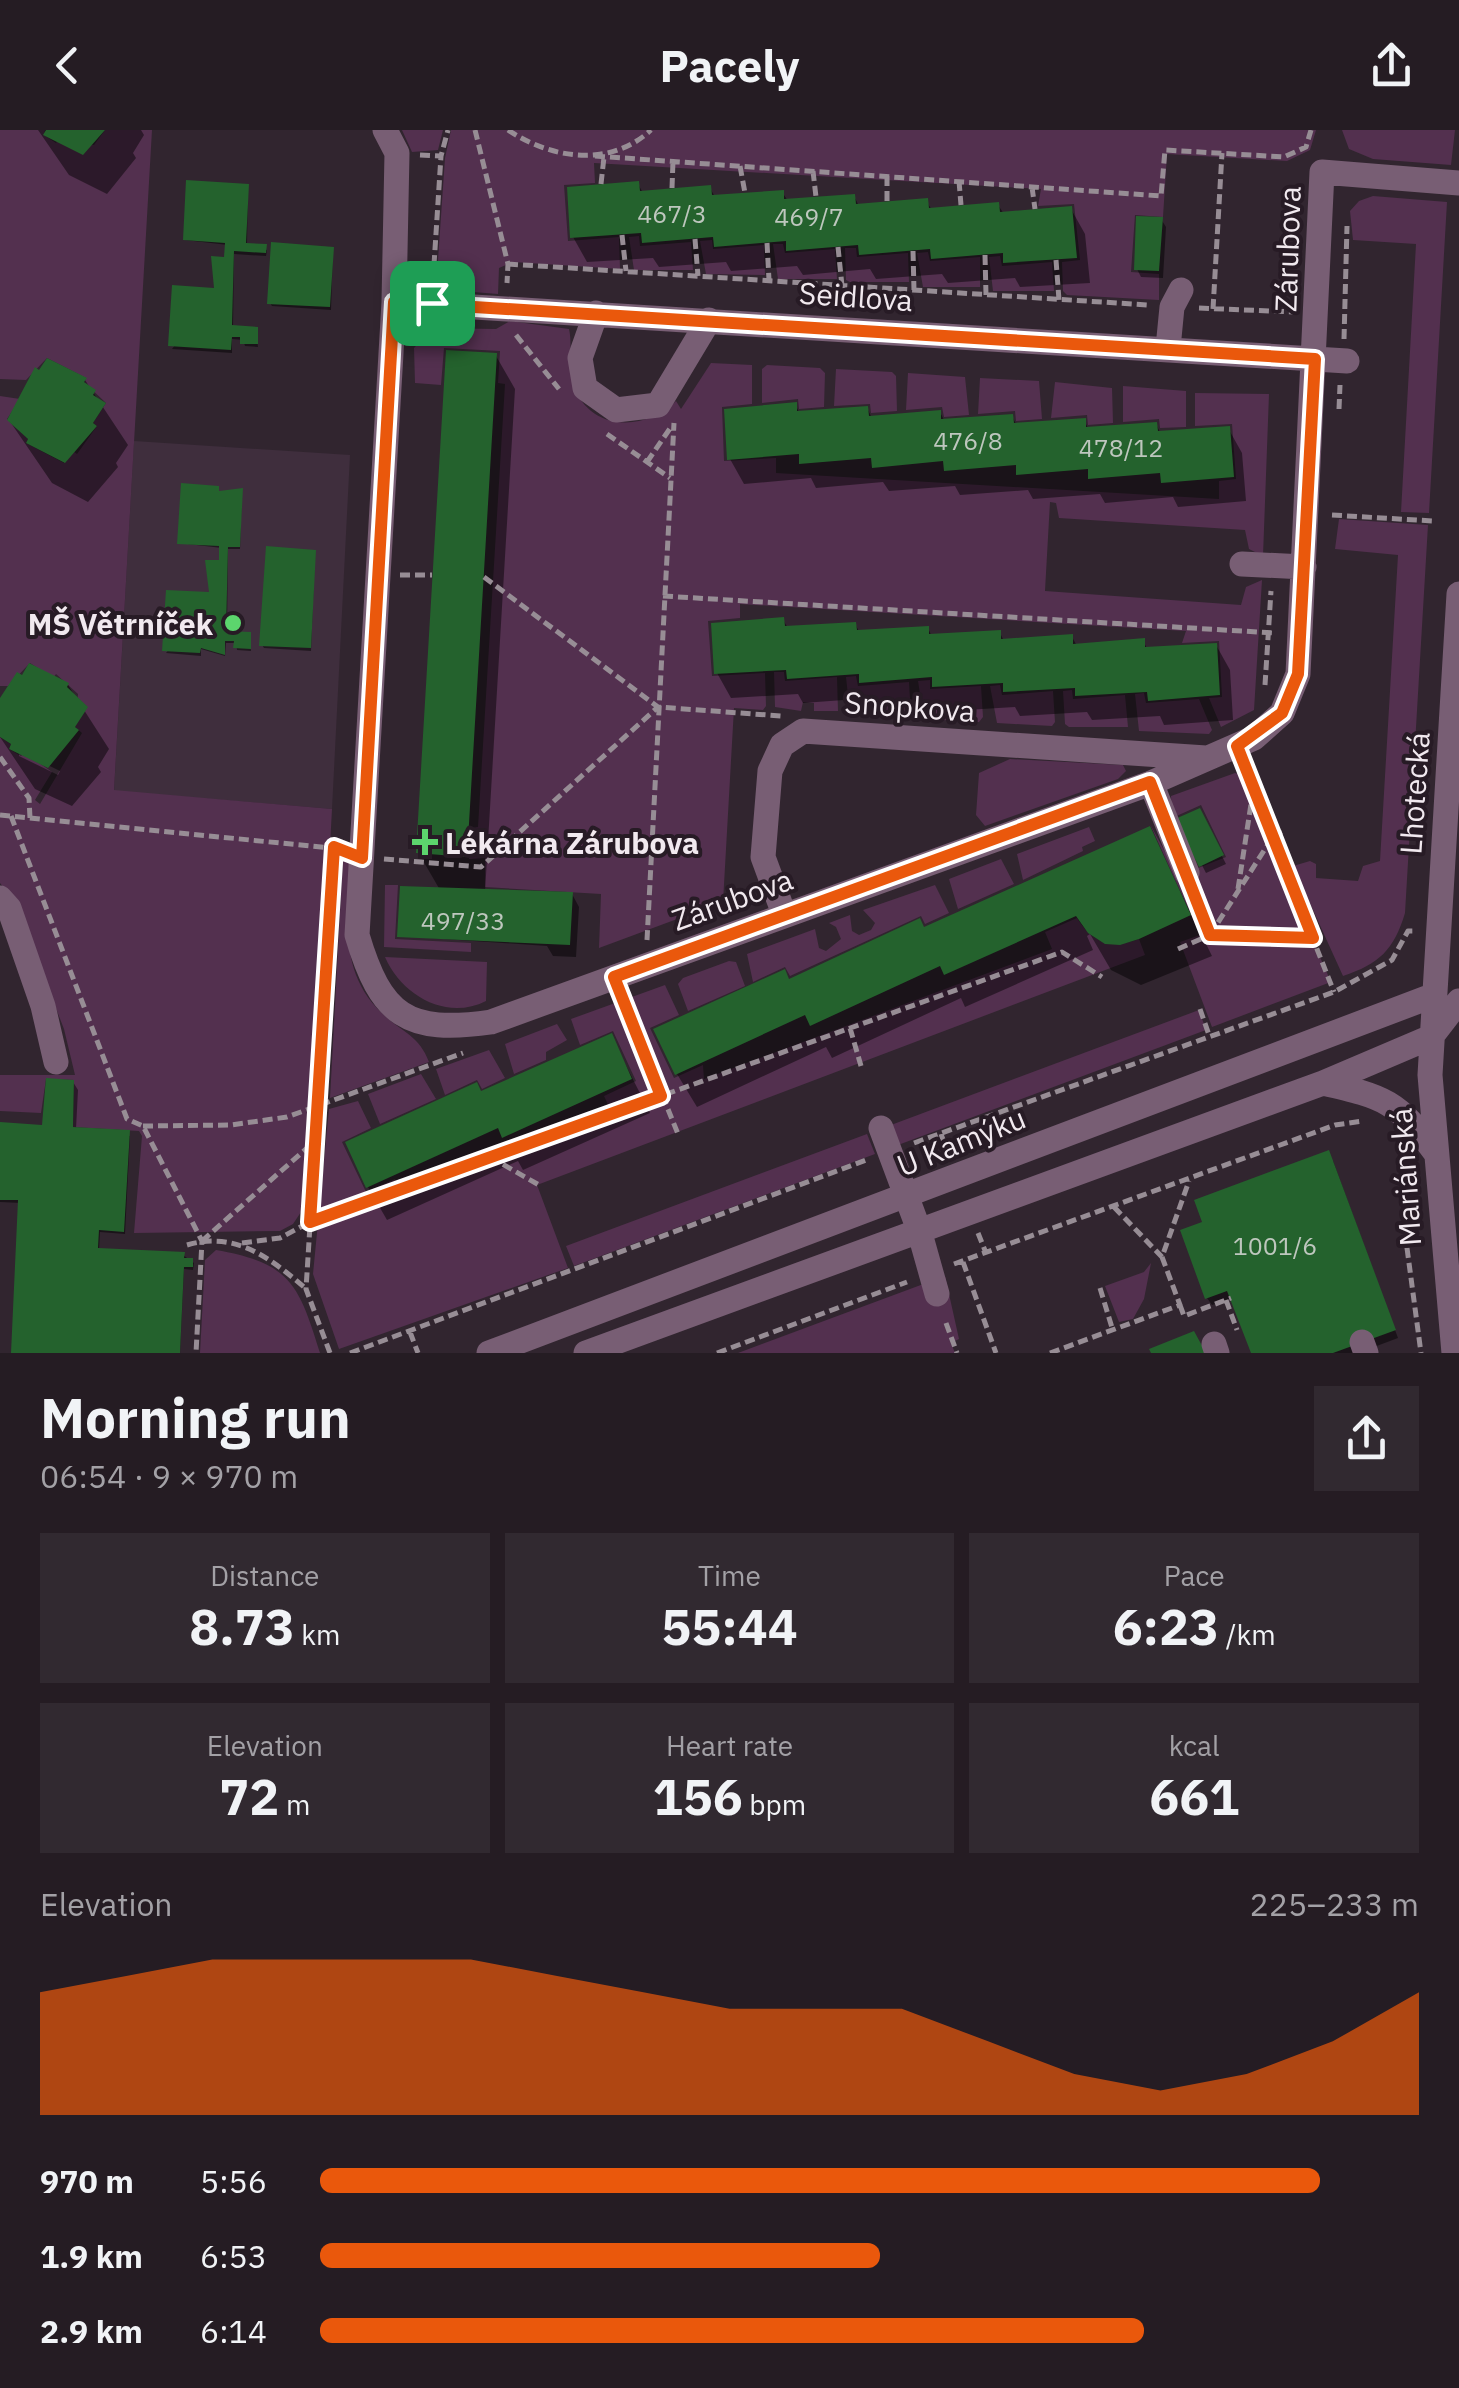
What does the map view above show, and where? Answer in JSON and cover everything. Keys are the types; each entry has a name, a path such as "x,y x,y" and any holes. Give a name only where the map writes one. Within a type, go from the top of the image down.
{"street":[{"name":"Zárubova","path":"385,130 397,153 394,302 356,936 371,983 404,1016 444,1029 491,1022 1150,782 1237,746 1282,713 1298,674 1322,172 1459,183"},
{"path":"1168,348 1176,298"},
{"name":"Seidlova","path":"394,302 1347,360"},
{"path":"596,314 580,358 584,388 616,410 658,406 709,320"},
{"path":"1242,564 1304,567"},
{"name":"Lhotecká","path":"1432,996 1459,594"},
{"name":"Snopkova","path":"784,914 763,856 770,771 782,745 803,732 1213,758"},
{"path":"1150,782 1187,873"},
{"path":"0,898 8,908 43,1006 56,1062"},
{"path":"586,1353 1323,1083 1431,1037 1457,1015 1432,996"},
{"name":"Mariánská","path":"1432,996 1436,1152 1454,1353"},
{"name":"U Kamýku","path":"489,1353 907,1198 1432,996"},
{"path":"1323,1083 1368,1093 1397,1107 1436,1152"},
{"path":"886,1139 935,1283"}],"path":[{"path":"432,303 440,156 448,130"},
{"path":"508,130 534,148 595,156 1161,196 1165,150 1284,157 1306,148 1311,130"},
{"path":"595,156 618,150 651,130"},
{"path":"397,153 440,156"},
{"path":"1213,308 1222,153"},
{"path":"601,184 604,156"},
{"path":"672,188 674,161"},
{"path":"740,166 744,193"},
{"path":"813,171 816,197"},
{"path":"887,176 887,201"},
{"path":"959,182 961,205"},
{"path":"1032,186 1035,209"},
{"path":"622,234 626,271"},
{"path":"695,239 698,276"},
{"path":"767,243 769,281"},
{"path":"838,247 842,286"},
{"path":"913,251 914,290"},
{"path":"986,255 986,295"},
{"path":"1056,260 1058,300"},
{"path":"508,264 1058,300 1176,298 1213,308 1318,313"},
{"path":"1279,296 1281,311"},
{"path":"646,462 673,425 684,398 676,377"},
{"path":"652,963 645,935 673,425"},
{"path":"484,577 658,707 785,716 803,732"},
{"path":"1265,689 1271,583"},
{"path":"664,596 1300,634"},
{"path":"0,815 334,847 362,858 480,866 658,707"},
{"path":"1237,746 1253,788 1278,833 1334,992"},
{"path":"0,757 29,798 30,818"},
{"path":"1238,892 1253,788"},
{"path":"12,816 127,1119 143,1126 231,1125 317,1108 469,1050 491,1022"},
{"path":"1210,935 1278,833"},
{"path":"330,1353 306,1289 334,847"},
{"path":"1187,873 1210,935"},
{"path":"350,1353 886,1139 1210,1036 1334,992 1392,960 1408,931 1437,930"},
{"path":"1178,949 1210,935 1313,938"},
{"path":"187,1245 202,1240 242,1243 280,1238 310,1222 1062,952 1102,977"},
{"path":"614,977 678,1134"},
{"path":"1200,1009 1210,1036"},
{"path":"850,1028 861,1066"},
{"path":"718,1353 935,1283 962,1261 1335,1125 1368,1122"},
{"path":"143,1126 202,1240 196,1353"},
{"path":"202,1240 315,1140"},
{"path":"1399,1145 1406,1159 1407,1248 1421,1353"},
{"path":"490,1157 540,1185"},
{"path":"1162,1257 1189,1181"},
{"path":"1114,1208 1162,1257 1184,1316 1230,1298"},
{"path":"976,1229 986,1253"},
{"path":"242,1243 306,1289"},
{"path":"962,1261 996,1353"},
{"path":"1100,1288 1113,1331"},
{"path":"1050,1353 1180,1305"},
{"path":"946,1323 957,1353"},
{"path":"410,1331 418,1353"}],"shaded area":[{"path":"0,130 45,130 44,135 56,143 59,139 94,145 105,130 152,130 114,790 332,809 311,1197 293,1224 280,1231 134,1233 142,1136 139,1131 73,1127 74,1080 46,1079 41,1113 0,1111 0,1075 75,1075 64,1029 15,903 0,883 0,737 11,744 9,749 21,756 25,753 52,772 35,800 40,804 82,733 75,727 78,694 56,674 53,678 30,663 8,686 0,686 0,396 20,399 7,419 28,439 26,443 64,463 73,451 77,454 97,426 93,423 106,403 84,382 86,378 47,358 26,380 0,379"},
{"path":"402,130 443,130 438,150 412,152"},
{"path":"451,130 1316,130 1310,150 1287,161 1167,154 1163,217 1135,215 1131,272 1159,274 1159,300 1067,295 1063,291 1062,262 1080,260 1074,204 1038,206 1041,189 594,163 595,183 564,185 568,241 619,237 620,269 513,262 499,268 498,294 436,289 445,158"},
{"path":"1342,130 1455,130 1451,165 1373,159 1349,149"},
{"path":"1373,196 1447,202 1429,513 1401,512 1416,244 1353,240 1350,211 1359,201"},
{"path":"639,236 640,246 691,242 693,270 634,270 629,237"},
{"path":"712,240 713,249 764,245 765,275 706,274 700,241"},
{"path":"773,244 783,244 785,253 835,249 837,279 778,279"},
{"path":"845,248 856,248 857,257 908,253 909,282 846,280"},
{"path":"928,252 930,261 980,257 980,287 923,287 917,253"},
{"path":"1000,256 1002,266 1052,262 1054,291 993,291 989,257"},
{"path":"510,321 569,329 571,377 581,400 604,419 619,422 649,418 676,401 681,409 711,363 752,365 752,404 722,407 724,461 776,458 776,473 1219,499 1219,481 1236,479 1232,424 1195,426 1195,393 1269,394 1263,556 1249,549 1245,530 1059,518 1056,503 1050,502 1045,591 1241,605 1246,587 1262,580 1254,710 1221,727 1209,698 1222,697 1219,641 1182,643 1186,631 740,604 740,618 708,621 712,676 765,673 766,706 763,710 734,708 723,902 599,948 601,894 485,887 485,858 469,859 471,828 478,827 505,384 498,383 500,351 444,348 441,385 415,383 414,348 433,328 496,329"},
{"path":"767,365 820,368 825,373 824,407 799,409 798,399 762,403 762,369"},
{"path":"836,369 892,372 896,376 897,411 871,413 870,404 834,406"},
{"path":"908,373 965,377 969,415 944,417 942,407 906,410"},
{"path":"980,378 1039,381 1042,419 1016,421 1015,411 978,414"},
{"path":"1055,382 1112,388 1113,423 1088,425 1087,415 1051,418"},
{"path":"1123,386 1186,391 1186,427 1160,428 1159,419 1123,422"},
{"name":"MŠ Větrníček","path":"134,441 350,455 332,809 114,791"},
{"path":"1339,519 1428,525 1405,913 1396,937 1383,954 1343,976 1293,866 1310,861 1316,864 1316,878 1358,881 1363,866 1380,861 1398,555 1335,549"},
{"path":"774,672 784,672 785,681 837,677 838,711 814,711 814,703 803,702 801,711 775,707"},
{"path":"856,676 858,686 909,682 911,715 850,714 846,677"},
{"path":"930,680 930,689 981,686 983,717 979,722 924,719 918,681"},
{"path":"1000,685 1002,695 1053,691 1055,722 1052,726 997,723 990,686"},
{"path":"1072,690 1073,699 1125,695 1128,727 1069,727 1065,724 1063,691"},
{"path":"1144,693 1146,703 1199,699 1212,730 1209,734 1139,731 1135,694"},
{"path":"1010,759 1123,765 1126,771 1118,779 985,826 976,815 979,773"},
{"path":"1239,774 1331,982 1212,1027 1180,942 1200,935 1150,824 1178,876 1226,857 1201,805 1172,818 1171,796"},
{"path":"1089,827 1095,841 1082,847 1083,851 1023,880 1017,854"},
{"path":"343,857 350,858 348,940 358,979 368,997 415,1040 429,1062 330,1098"},
{"path":"1001,859 1014,884 958,909 949,879"},
{"path":"385,885 398,885 395,939 471,943 471,952 384,947"},
{"path":"935,885 949,913 925,924 921,916 790,976 785,967 753,982 747,954 815,929 819,948 826,951 841,939 836,927 829,923 850,915 852,931 859,935 871,930 875,923 863,910"},
{"path":"1077,918 1089,933 1104,942 1139,939 1145,955 537,1185 568,1268 339,1349 313,1274 329,1109 358,1101 371,1128 342,1142 366,1192 395,1179 398,1192 612,1113 604,1096 636,1081 613,1031 580,1045 571,1019 665,985 679,1015 650,1028 674,1078 703,1065 704,1079 1052,949 1045,932"},
{"path":"385,957 487,962 486,1001 456,1008 427,1001 402,983"},
{"path":"736,962 745,986 688,1011 678,984 683,978"},
{"path":"1199,1010 1206,1030 898,1145 891,1125"},
{"path":"557,1024 567,1040 546,1052 546,1060 514,1074 505,1044"},
{"path":"489,1050 505,1078 482,1089 477,1080 445,1095 436,1069"},
{"path":"421,1074 436,1099 380,1124 368,1094"},
{"path":"867,1134 875,1154 574,1266 566,1246"},
{"path":"216,1250 261,1262 288,1281 298,1294 320,1353 200,1353 205,1260"},
{"path":"1151,1263 1144,1299 1133,1319 1119,1322 1105,1286 1144,1272"},
{"path":"945,1276 959,1339 951,1343 955,1353 738,1353"}],"building":[{"path":"46,130 105,130 83,155 43,135"},
{"path":"186,180 249,184 246,243 267,244 266,253 234,251 232,325 258,327 258,344 240,344 240,337 232,337 231,350 168,346 172,285 214,288 211,256 224,257 225,243 183,240"},
{"path":"639,181 640,191 711,185 712,195 784,190 784,199 855,194 856,204 928,198 929,208 999,202 1000,212 1072,206 1077,258 1003,263 1003,253 931,259 930,249 859,255 858,245 786,251 786,241 714,247 713,237 642,243 641,233 570,238 567,187"},
{"path":"1136,216 1163,217 1159,271 1134,270"},
{"path":"271,242 334,247 330,307 267,304"},
{"path":"446,350 497,353 467,857 416,853"},
{"path":"47,358 87,378 84,382 96,390 93,395 106,403 93,423 97,426 65,463 26,443 28,439 7,420 35,367 39,370"},
{"path":"797,402 797,411 868,406 869,416 941,410 941,419 1013,414 1014,423 1086,418 1086,427 1157,422 1158,431 1230,426 1234,477 1161,483 1160,473 1088,479 1088,469 1016,475 1016,465 944,471 943,461 872,468 871,458 799,464 799,454 727,460 724,409"},
{"path":"181,483 219,486 219,491 243,488 240,547 228,547 226,631 251,632 251,649 233,648 234,641 225,641 225,655 201,648 200,653 162,651 166,590 209,592 205,560 219,560 219,546 177,544"},
{"path":"266,546 316,550 311,648 259,646"},
{"path":"784,617 785,626 856,622 857,630 929,626 929,634 1001,630 1001,639 1073,634 1073,644 1145,638 1145,647 1217,643 1220,695 1148,701 1147,692 1075,696 1075,688 1003,692 1003,683 932,687 932,677 859,683 859,674 787,679 786,670 714,674 711,623"},
{"path":"29,663 69,683 67,687 88,707 75,727 79,730 48,768 9,749 11,744 0,737 0,698 17,672 22,675"},
{"path":"1200,808 1224,855 1199,867 1175,819"},
{"path":"1150,826 1191,915 1139,939 1120,945 1105,944 1088,933 1076,916 944,975 940,966 810,1026 805,1015 675,1075 653,1029 785,969 789,979 920,918 924,927"},
{"path":"400,886 573,892 570,945 397,937"},
{"path":"612,1033 632,1079 502,1138 498,1128 366,1188 345,1142 477,1082 481,1091"},
{"path":"46,1078 74,1080 73,1127 130,1130 124,1232 99,1230 98,1248 185,1252 184,1258 193,1258 193,1267 184,1267 180,1353 11,1353 18,1200 0,1200 0,1122 42,1125"},
{"path":"1329,1150 1396,1330 1333,1353 1251,1353 1227,1291 1205,1299 1180,1230 1202,1222 1194,1200"},
{"path":"1194,1331 1206,1353 1151,1353 1149,1349"}],"place":[{"name":"MŠ Větrníček","path":"233,623"},
{"name":"Lékárna Zárubova","path":"425,842"}],"route":[{"path":"394,302 432,303 1315,359 1298,674 1282,713 1254,738 1237,746 1313,938 1210,935 1150,782 614,977 661,1096 310,1222 334,847 362,858 394,302"}]}
